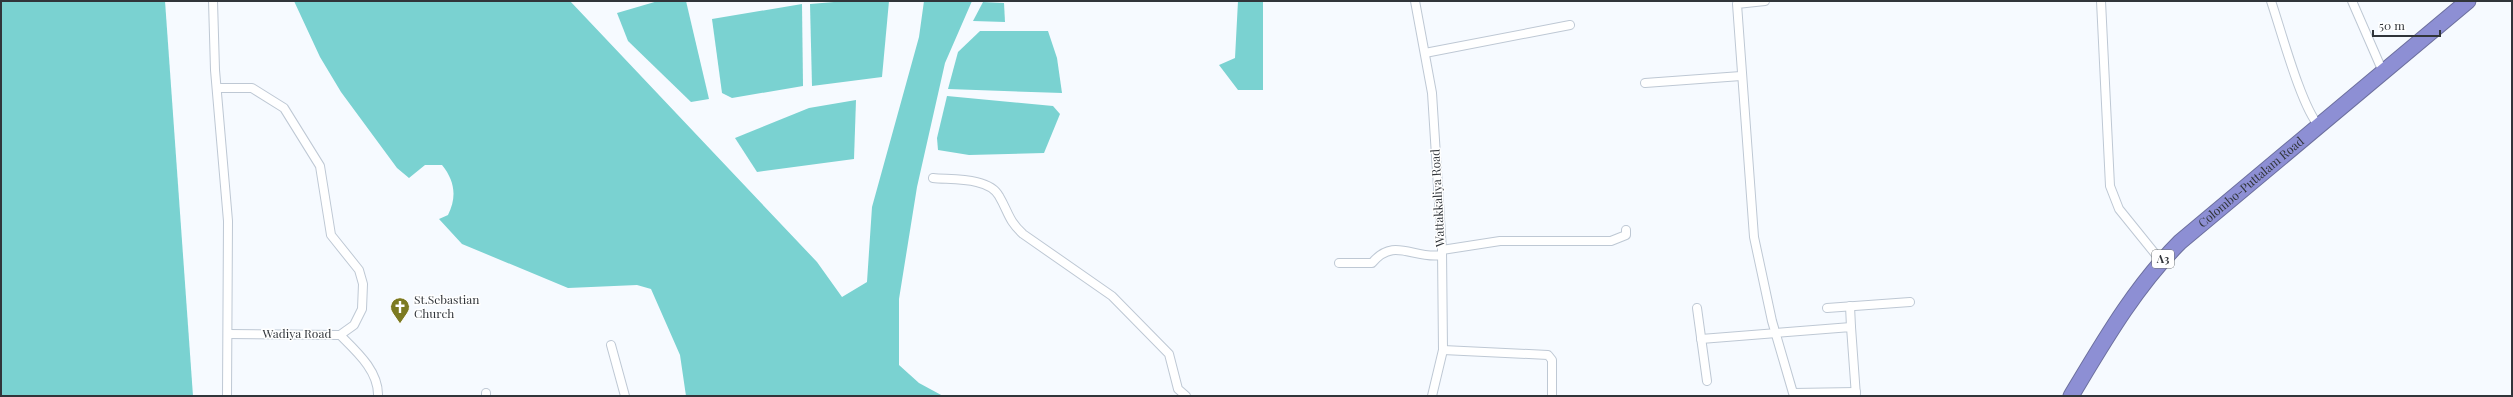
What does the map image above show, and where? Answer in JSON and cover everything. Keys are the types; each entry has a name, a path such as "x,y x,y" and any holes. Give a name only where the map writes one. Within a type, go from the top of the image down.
{"highway":[{"name":"Colombo-Puttalam Road","path":"2071,396 2127,304 2161,261 2228,200 2468,1"}],"street":[{"path":"213,1 217,88 228,221 227,396"},
{"name":"Wattakkaliya Road","path":"1415,1 1432,93 1442,252 1443,350 1432,396"},
{"path":"1765,1 1737,4 1741,76 1754,237 1793,393 1856,394 1850,306"},
{"path":"2101,1 2110,186 2119,209 2161,261"},
{"path":"2271,1 2313,120 2319,126"},
{"path":"2352,1 2384,72"},
{"path":"1425,53 1570,25"},
{"path":"1645,83 1741,76"},
{"path":"217,88 252,88 284,108 320,166 331,235 359,270 363,284 362,309 354,325 340,334"},
{"path":"933,178 990,185 998,194 1011,223 1023,234 1112,296 1169,354 1178,389 1186,396"},
{"path":"1339,263 1372,263 1384,251 1397,249 1435,256 1442,252 1500,241 1611,241 1626,235 1626,230"},
{"path":"1827,308 1910,302"},
{"path":"1697,308 1707,381"},
{"path":"1701,339 1851,327"},
{"name":"Wadiya Road","path":"228,334 340,334 363,358 378,386 378,396"},
{"path":"611,345 625,396"},
{"path":"1443,350 1548,355 1552,360 1552,396"}],"water":[{"path":"1,1 165,1 193,396 1,396"},
{"path":"294,1 570,1 817,262 842,297 867,282 872,207 919,37 924,1 972,1 945,63 917,187 899,299 899,365 919,383 943,396 686,396 680,355 651,289 637,285 568,288 462,244 439,219 448,215 453,202 452,183 442,165 425,165 409,178 397,168 341,92 320,57"},
{"path":"658,1 686,1 709,99 691,102 628,41 617,13"},
{"path":"846,1 889,1 882,77 812,86 810,4"},
{"path":"1238,1 1263,1 1263,90 1238,90 1219,65 1235,58"},
{"path":"983,2 1004,3 1005,22 973,21"},
{"path":"802,4 803,86 732,98 722,93 712,19"},
{"path":"980,31 1048,31 1057,58 1062,93 948,89 958,52"},
{"path":"947,96 1053,106 1060,114 1044,153 969,155 938,150 937,138"},
{"path":"856,100 854,159 757,172 735,138 809,108"}],"place":[{"name":"St.Sebastian Church","path":"400,324"}]}
